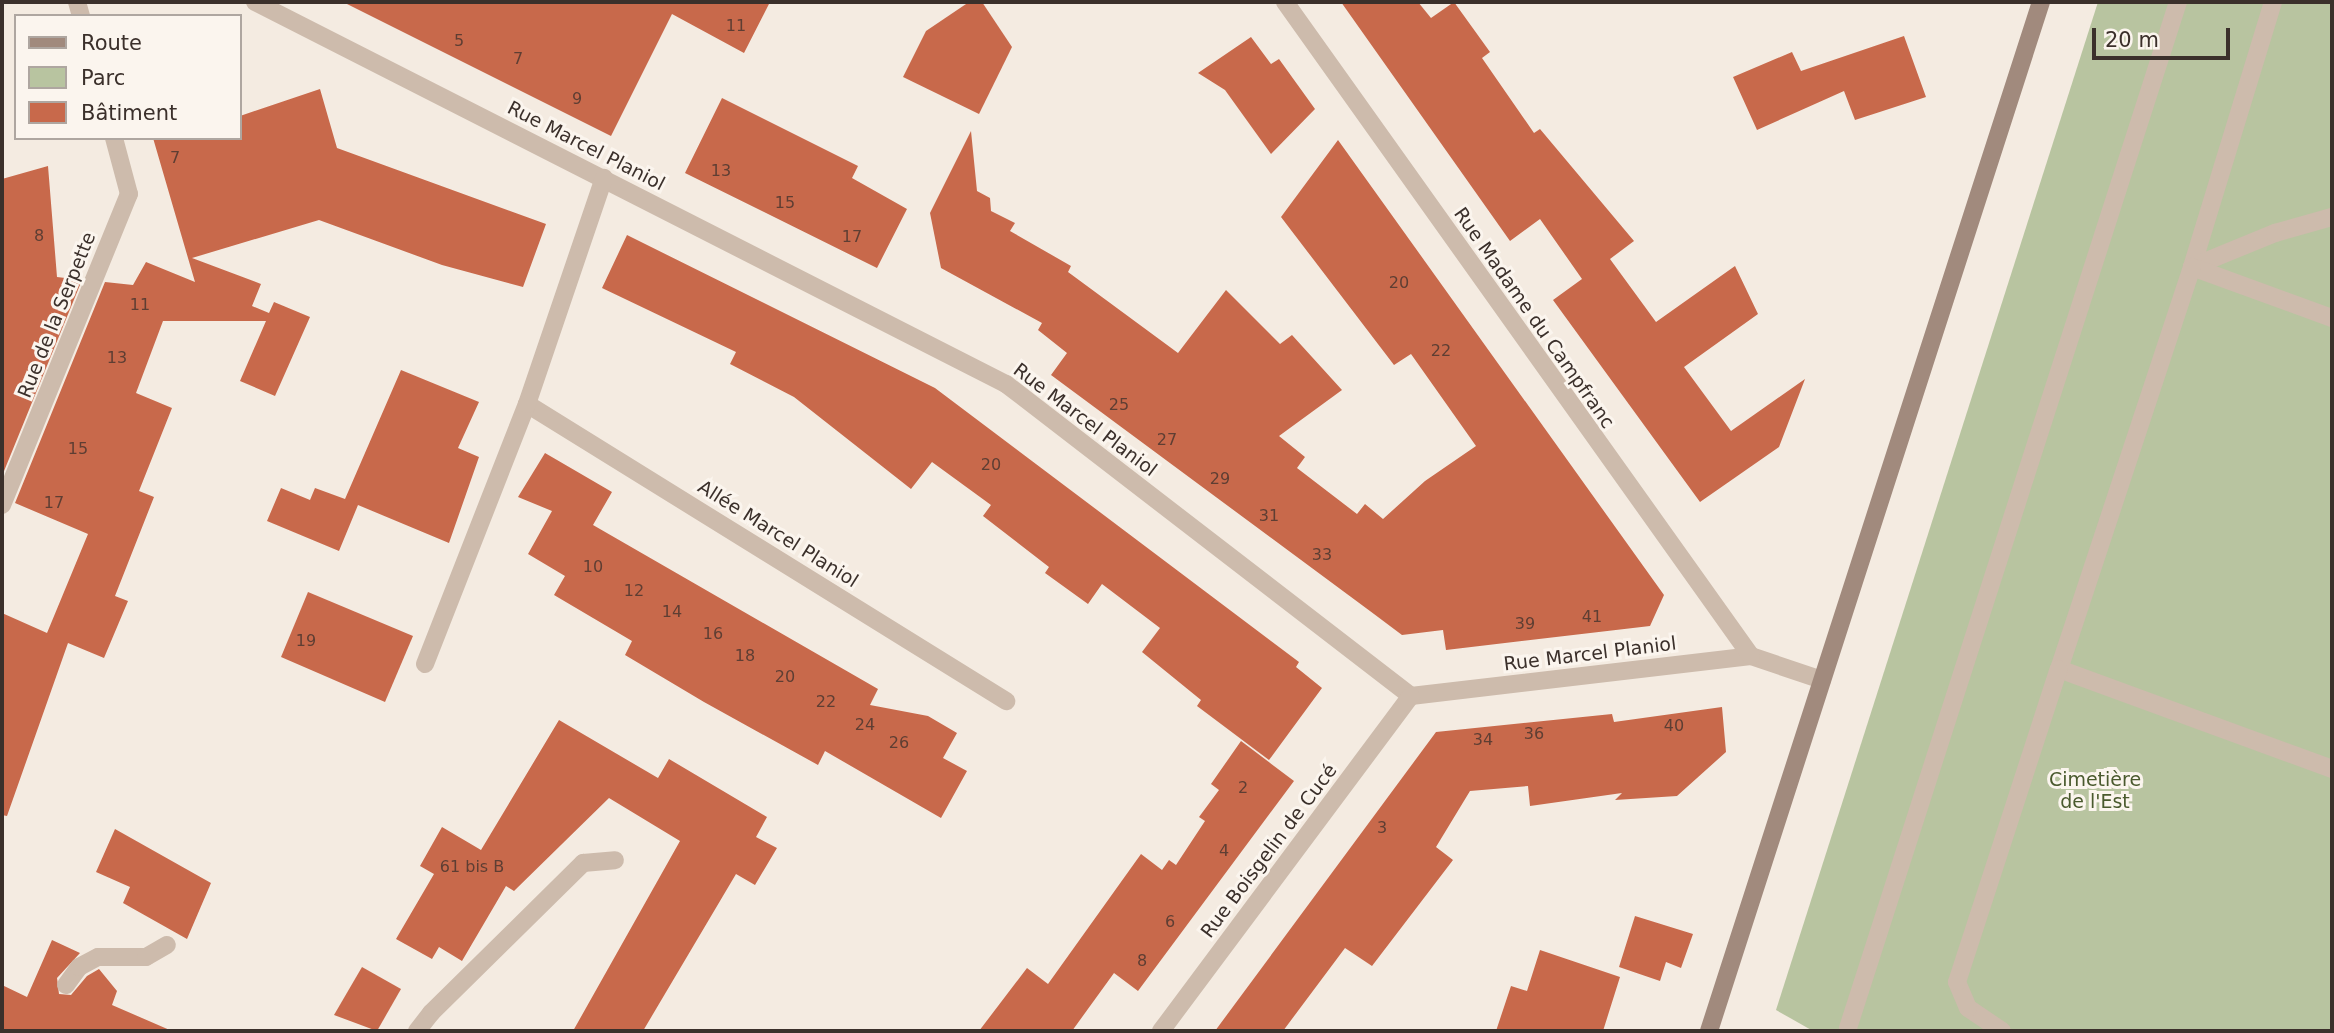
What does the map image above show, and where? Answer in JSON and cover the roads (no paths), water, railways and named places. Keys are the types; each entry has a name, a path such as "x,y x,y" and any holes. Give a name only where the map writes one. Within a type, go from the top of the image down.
{"main road":[{"path":"1709,1031 2039,5"}],"street":[{"name":"Rue Marcel Planiol","path":"255,2 1006,384 1411,696 1751,656 1822,680"},
{"name":"Rue Madame du Campfranc","path":"1285,2 1751,656"},
{"path":"1848,1028 2178,2"},
{"path":"2002,1031 1968,1009 1956,982 2192,267 2273,2"},
{"name":"Rue de la Serpette","path":"2,505 129,194 115,140"},
{"path":"425,664 527,404 604,178"},
{"path":"2192,267 2274,233 2332,217"},
{"path":"2192,267 2332,318"},
{"name":"Allée Marcel Planiol","path":"527,404 1006,701"},
{"path":"2059,669 2332,769"},
{"name":"Rue Boisgelin de Cucé","path":"1161,1031 1411,696"},
{"path":"417,1031 431,1013 583,863 615,860"},
{"path":"66,985 79,967 98,957 146,957 167,945"}],"park label":[{"name":"Cimetière de l'Est","path":"2095,791"}]}
